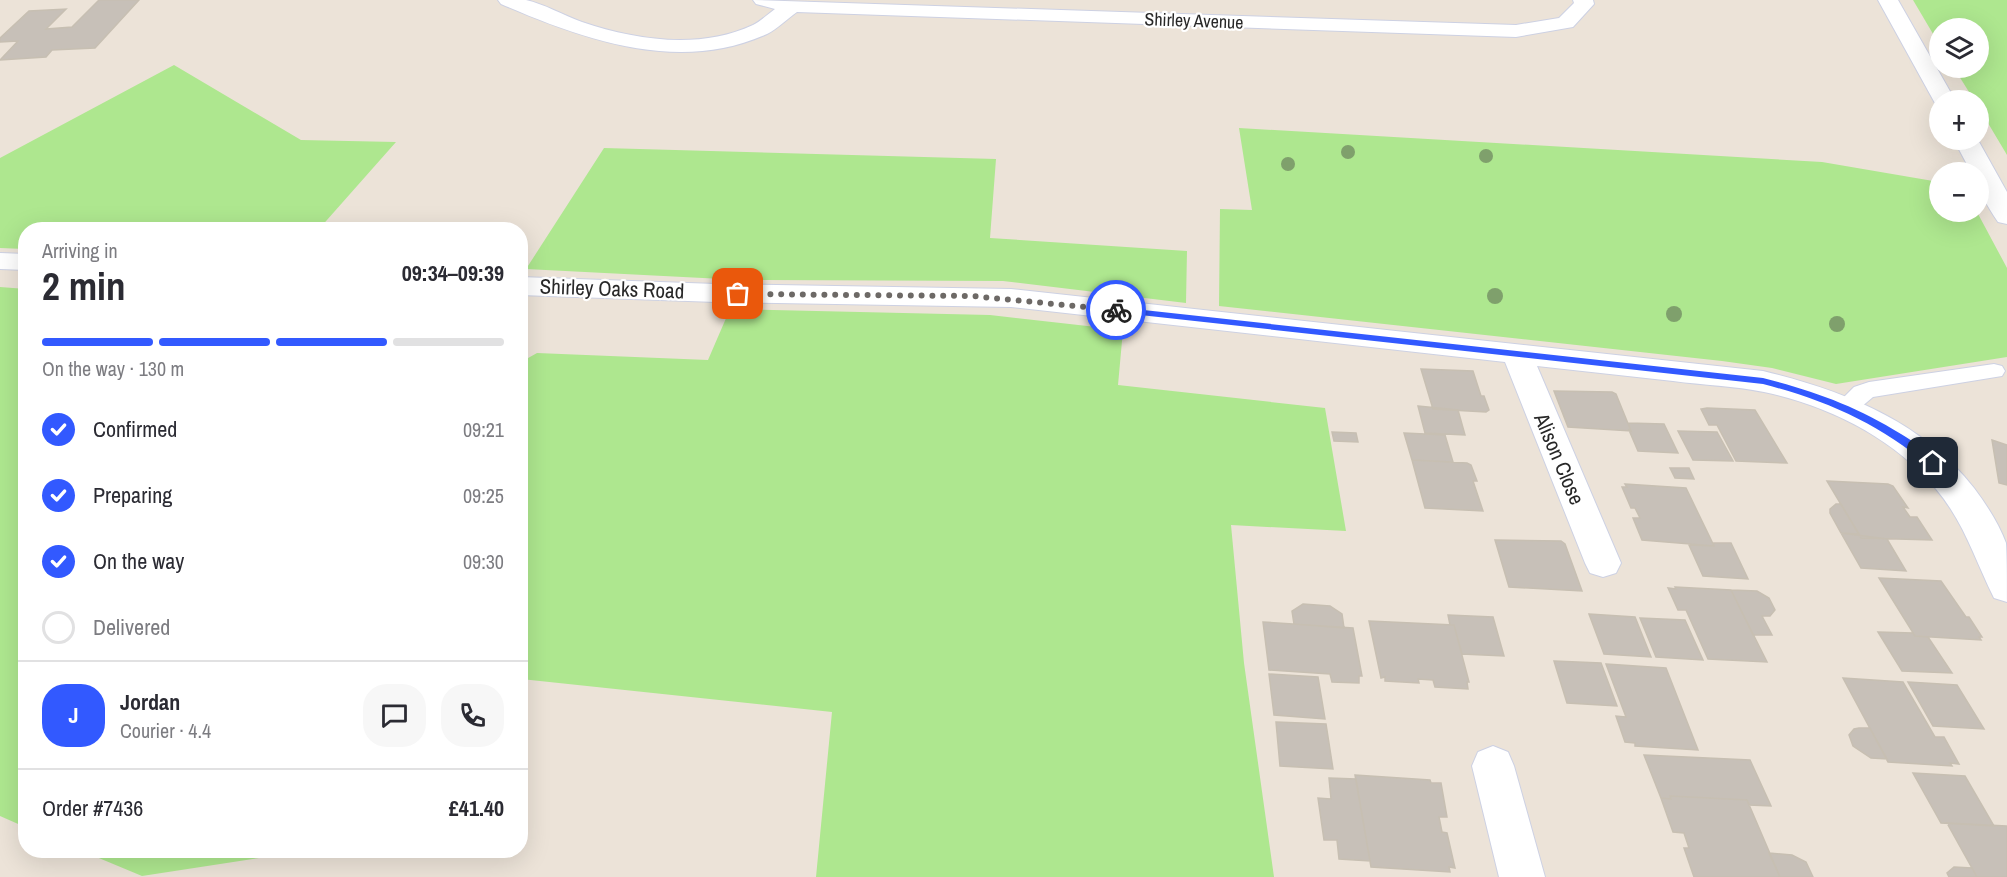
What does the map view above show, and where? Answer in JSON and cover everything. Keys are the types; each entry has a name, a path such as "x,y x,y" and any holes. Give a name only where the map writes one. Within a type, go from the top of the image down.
{"street":[{"path":"508,0 597,33 665,46 703,44 737,38 769,26 792,6"},
{"name":"Shirley Avenue","path":"763,0 792,6 1516,31 1566,23 1584,4 1584,0"},
{"path":"1888,0 1938,90"},
{"path":"1971,150 2007,216"},
{"path":"0,261 18,262"},
{"name":"Shirley Oaks Road","path":"528,286 716,293 1011,298 1763,381 1808,393 1846,407 1888,429 1912,446 1953,484 1969,506 2007,587"},
{"name":"Alison Close","path":"1518,354 1525,378 1603,563"},
{"path":"1493,766 1522,877"}],"lane":[{"path":"1846,407 1869,390 1994,372"}],"green space":[{"path":"1913,0 2007,0 2007,155 1989,125 1989,90 1968,90 1960,78 1989,78 1989,18 1929,18 1929,27"},
{"path":"174,65 301,140 396,142 325,222 18,222 18,249 0,248 0,158"},
{"path":"1239,128 1822,162 1929,180 1929,222 1982,222 2007,268 2007,357 1836,384 1772,368 1722,361 1219,306 1220,209 1252,210"},
{"path":"604,148 996,159 990,238 1187,251 1186,303 1003,281 742,280 528,269"},
{"path":"0,287 18,288 18,824 0,816"},
{"path":"730,309 990,315 1123,330 1118,385 1325,408 1346,531 1231,525 1244,663 1274,877 816,877 832,712 528,680 528,358 537,353 708,360"},
{"path":"99,858 259,858 142,876"}],"building":[{"path":"99,0 139,0 95,48 52,50 46,57 0,60 18,41 0,42 0,38 29,11 66,9 46,29 72,27"},
{"path":"1421,369 1473,371 1481,396 1484,396 1489,410 1486,412 1433,409"},
{"path":"1554,391 1612,392 1616,394 1631,431 1568,427"},
{"path":"1418,406 1458,410 1465,435 1425,433"},
{"path":"1701,409 1755,410 1787,463 1736,461 1717,425 1709,425"},
{"path":"1628,423 1664,424 1678,453 1638,451"},
{"path":"1678,431 1717,432 1733,461 1693,460"},
{"path":"1332,432 1356,433 1358,442 1334,441"},
{"path":"1404,433 1445,435 1453,462 1412,460"},
{"path":"1992,440 2007,445 2007,485 1999,483"},
{"path":"1412,460 1471,465 1477,481 1473,481 1483,511 1425,508"},
{"path":"1670,468 1689,468 1694,479 1675,478"},
{"path":"1827,481 1893,486 1908,508 1903,507 1910,517 1917,517 1932,540 1861,538"},
{"path":"1625,484 1686,488 1714,546 1642,540 1633,518 1640,518 1635,508 1631,508 1622,487 1627,487"},
{"path":"1836,504 1841,504 1859,534 1841,533 1830,513 1830,509"},
{"path":"1841,533 1887,539 1906,571 1861,568"},
{"path":"1495,540 1561,541 1565,544 1582,591 1509,587"},
{"path":"1713,543 1731,543 1748,579 1703,576 1689,545 1714,546"},
{"path":"1879,578 1941,581 1966,617 1969,617 1982,637 1979,637 1981,640 1915,636"},
{"path":"1675,587 1731,590 1767,662 1708,659 1686,610 1678,610 1668,588 1676,589"},
{"path":"1731,590 1757,591 1769,598 1775,610 1770,616 1762,616 1772,635 1753,635"},
{"path":"1303,604 1330,606 1342,614 1344,628 1294,624 1292,611"},
{"path":"1589,614 1635,617 1651,657 1604,654"},
{"path":"1448,615 1493,617 1504,656 1462,654 1454,625 1450,625"},
{"path":"1640,618 1685,620 1703,660 1656,657"},
{"path":"1369,621 1454,625 1469,682 1467,682 1468,689 1435,687 1433,680 1418,679 1419,683 1385,681 1385,677 1381,678"},
{"path":"1263,622 1353,628 1362,676 1359,676 1359,683 1332,682 1330,674 1269,670"},
{"path":"1878,632 1913,633 1915,636 1928,637 1952,673 1902,671"},
{"path":"1554,661 1601,663 1617,706 1567,703"},
{"path":"1606,664 1666,668 1698,750 1635,746 1635,743 1625,742 1616,716 1626,717"},
{"path":"1269,674 1318,677 1325,719 1274,715"},
{"path":"1843,678 1903,682 1935,737 1944,737 1959,764 1950,763 1952,766 1888,762"},
{"path":"1908,682 1957,685 1984,729 1933,726"},
{"path":"1276,722 1326,724 1333,769 1280,766"},
{"path":"1870,728 1887,759 1871,758 1853,746 1849,735 1854,729"},
{"path":"1644,755 1750,760 1771,806 1749,805 1747,800 1670,796 1671,799 1661,798"},
{"path":"1913,773 1965,776 1994,826 1941,823"},
{"path":"1355,775 1430,780 1431,783 1441,783 1447,817 1439,817 1442,832 1447,833 1455,868 1449,867 1450,872 1371,867"},
{"path":"1329,778 1356,779 1370,861 1339,859 1337,840 1324,840 1318,798 1331,799"},
{"path":"1670,796 1747,800 1780,877 1694,877 1684,848 1689,848 1684,833 1673,832 1661,798 1671,799"},
{"path":"1947,823 2007,826 2007,877 1977,877"},
{"path":"1769,853 1792,855 1806,862 1813,877 1780,877"},
{"path":"1954,867 1972,868 1977,877 1949,877 1947,873"}],"way so far":[{"path":"738,294 972,296 1116,310"}],"route":[{"path":"1116,310 1763,381 1827,399 1865,416 1888,429 1933,463"}]}
